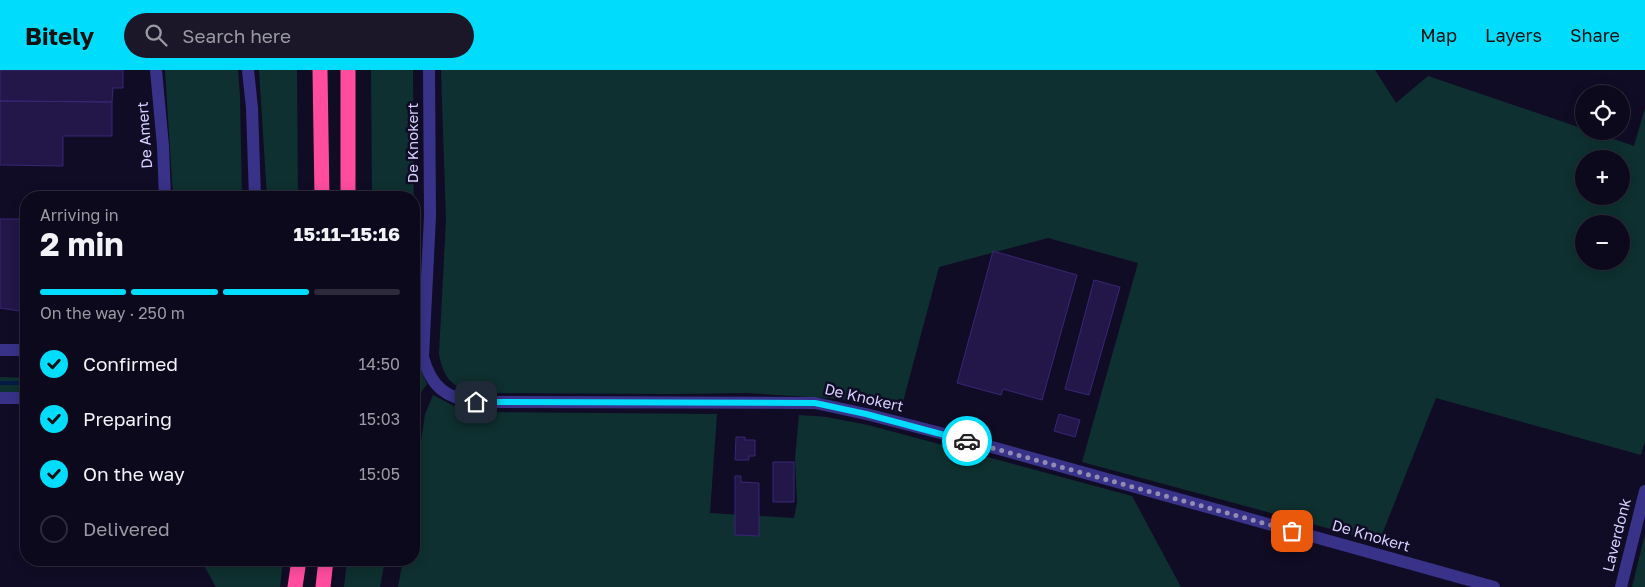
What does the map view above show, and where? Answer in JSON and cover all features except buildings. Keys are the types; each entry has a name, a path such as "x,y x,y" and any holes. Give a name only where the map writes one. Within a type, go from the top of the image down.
{"highway":[{"path":"320,70 322,191"},
{"path":"348,70 348,191"},
{"path":"295,587 298,566"},
{"path":"323,587 325,566"}],"street":[{"name":"De Amert","path":"156,70 163,146 165,191"},
{"path":"248,70 252,108 255,191"},
{"name":"De Knokert","path":"429,70 430,216 424,357 428,373 444,392 451,396 476,402 815,403 956,437 1494,587"},
{"path":"0,350 20,350"},
{"path":"0,398 20,398"},
{"name":"Laverdonk","path":"1621,587 1645,491"}],"green space":[{"path":"165,70 238,70 242,191 173,191"},
{"path":"259,70 297,70 298,191 267,191"},
{"path":"371,70 413,70 414,191 372,191"},
{"path":"441,70 1375,70 1396,103 1428,76 1575,126 1575,140 1617,140 1634,146 1645,108 1645,441 1641,455 1436,398 1379,542 1082,462 1138,263 1048,238 939,267 900,413 865,403 841,399 747,393 489,393 469,390 455,385 445,374 439,354 446,220"},
{"path":"420,369 427,384 420,394"},
{"path":"0,377 20,378 20,392 0,392"},
{"path":"433,395 454,406 480,412 717,414 710,513 794,518 797,503 795,459 799,415 827,417 868,425 1132,496 1181,587 398,587 402,566 420,566 420,448 425,414"},
{"path":"1645,534 1645,587 1632,587"},
{"path":"204,566 282,566 280,587 216,587"},
{"path":"346,566 384,566 380,587 344,587"}],"waterway":[{"path":"0,383 20,383"}],"way so far":[{"path":"967,441 1292,531"}],"route":[{"path":"476,402 815,403 866,414 967,441"}]}
